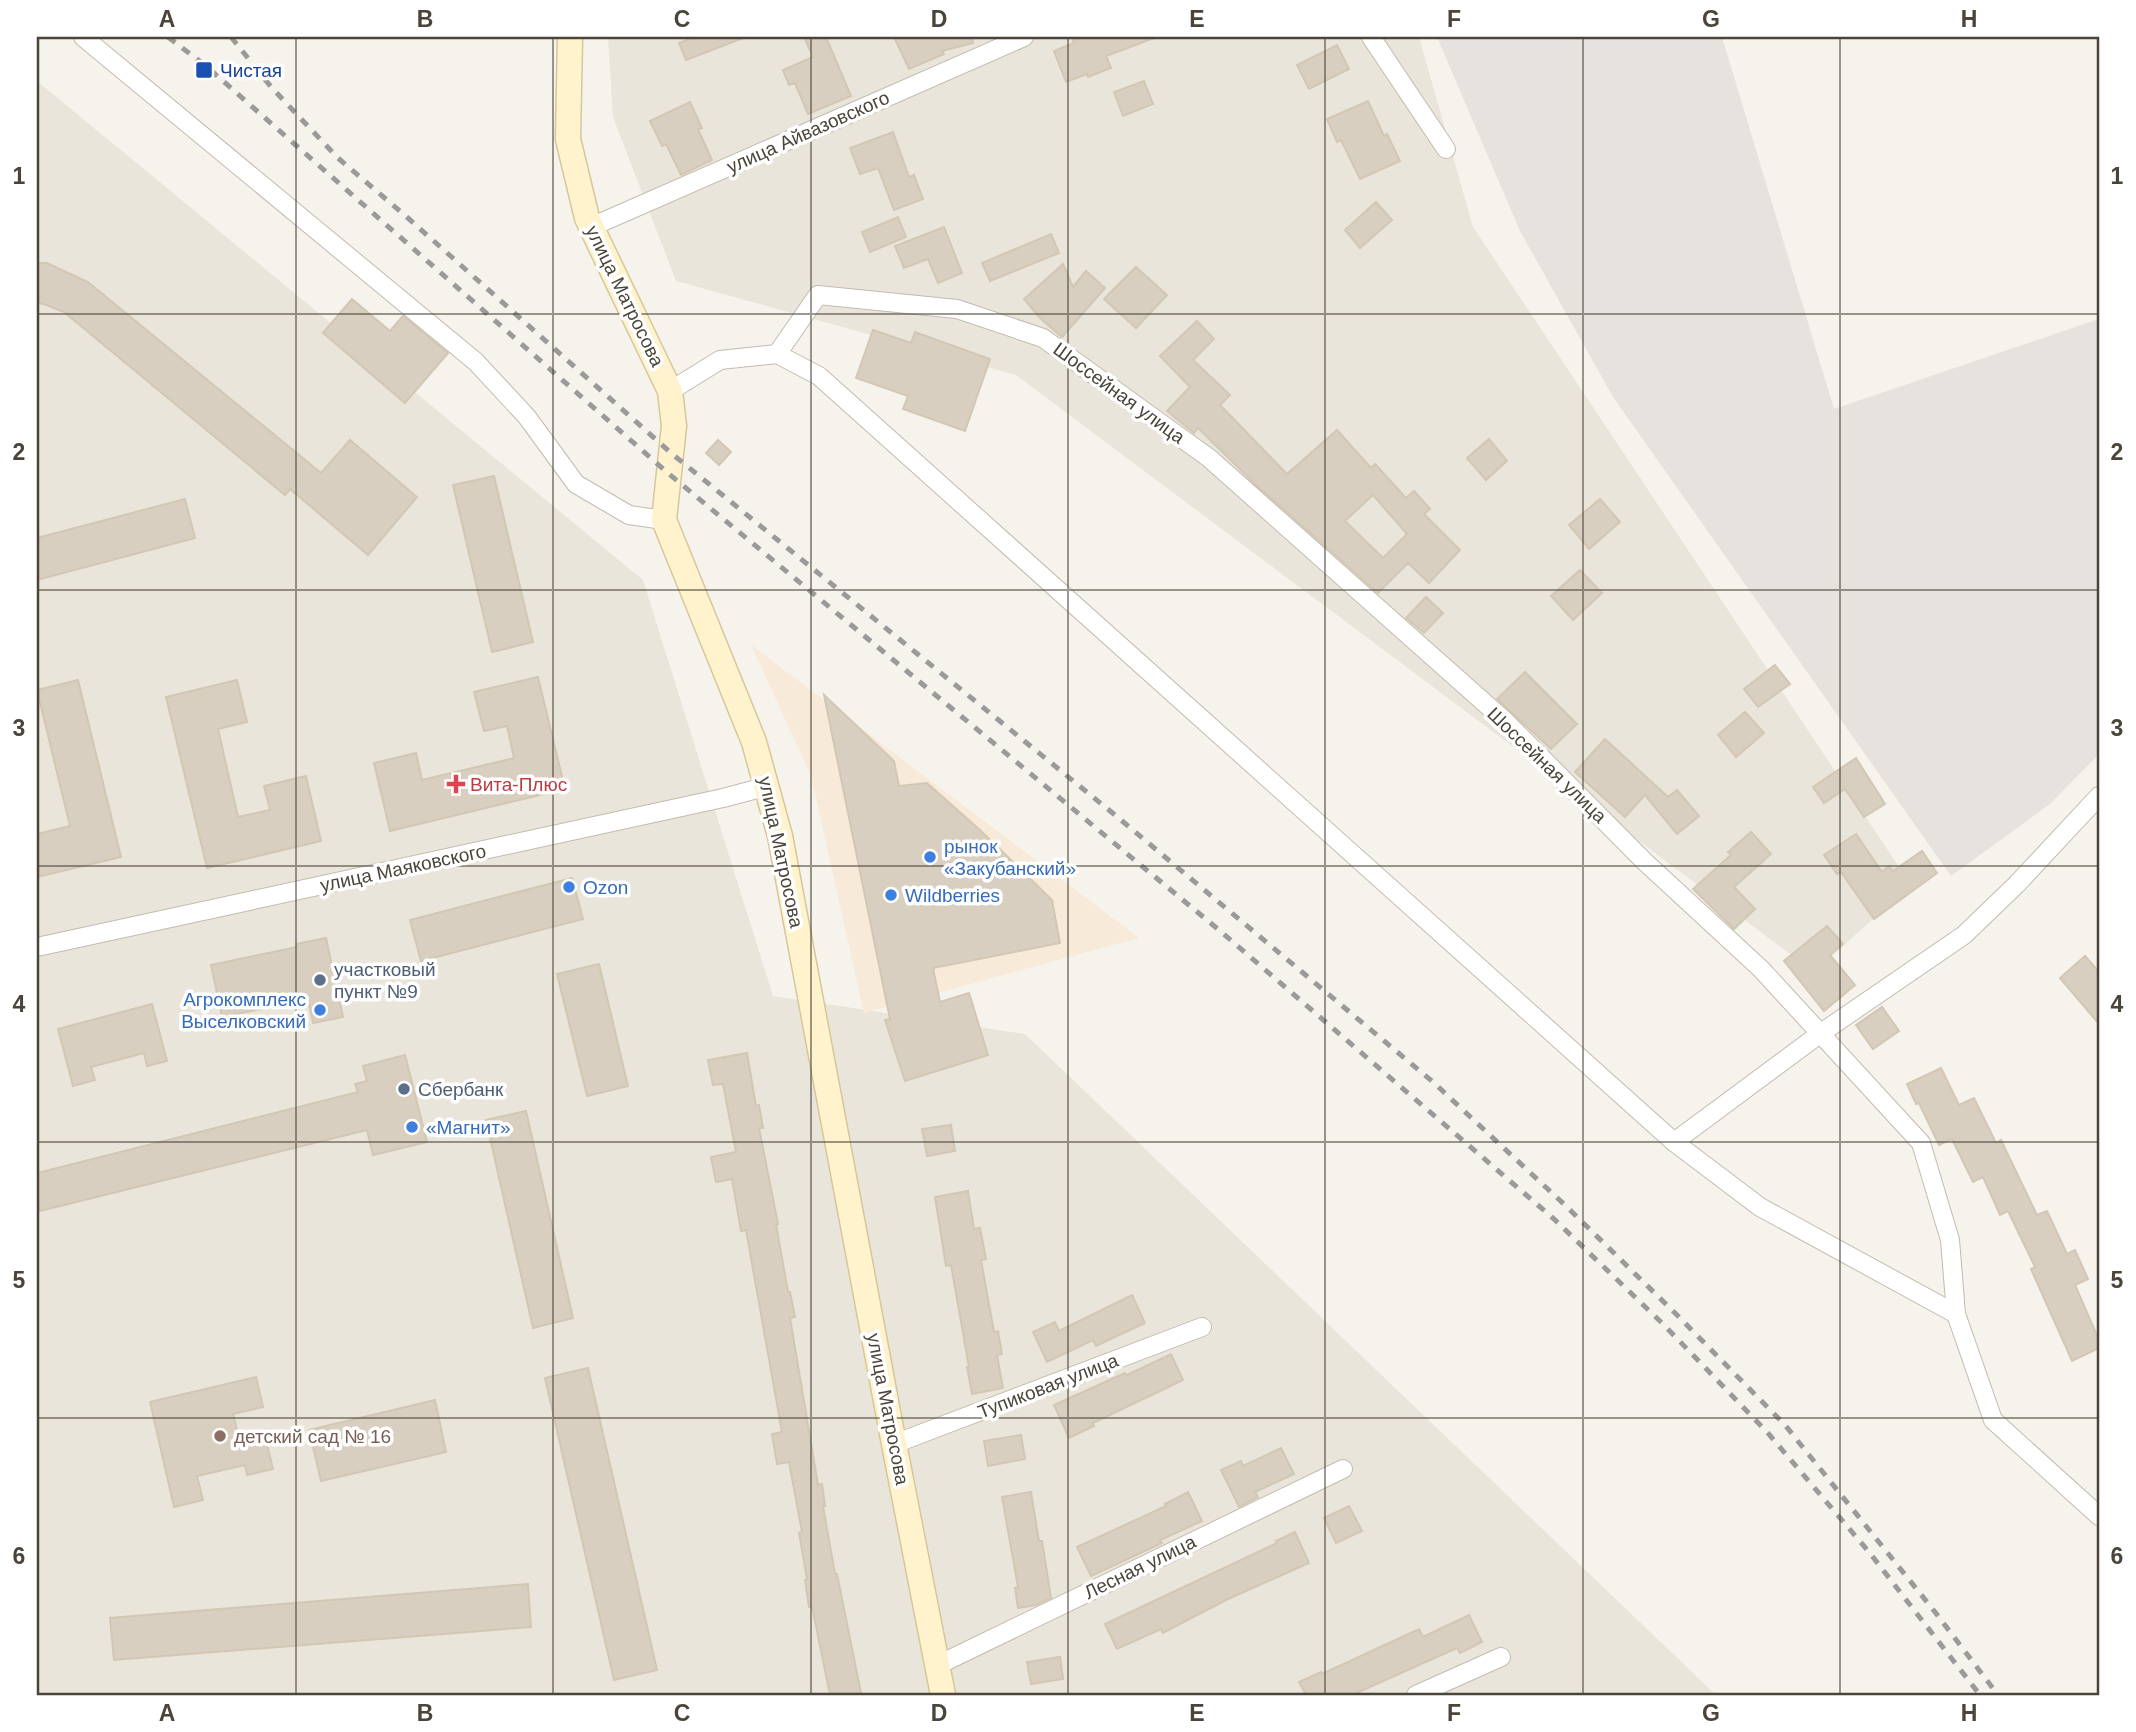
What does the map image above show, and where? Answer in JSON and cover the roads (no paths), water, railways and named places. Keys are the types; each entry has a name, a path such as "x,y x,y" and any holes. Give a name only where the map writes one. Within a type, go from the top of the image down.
{"main road":[{"name":"улица Матросова","path":"570,37 568,139 587,218 670,391 674,426 664,520 754,742 768,786 783,850 943,1695"}],"street":[{"path":"83,37 476,362 527,417 576,484 629,515 664,520"},
{"name":"улица Айвазовского","path":"591,227 1024,37"},
{"path":"1371,37 1446,149"},
{"name":"Шоссейная улица","path":"777,354 818,295 957,309 1043,338 1209,458 1505,721 1644,861 1761,969 1921,1143 1950,1240 1956,1314 1993,1420 2099,1516"},
{"path":"670,391 720,360 777,354 819,376 1674,1142 1760,1206 1956,1314"},
{"name":"улица Маяковского","path":"37,947 768,786"},
{"path":"1674,1142 1821,1033 1964,935 2017,884 2099,796"},
{"name":"Тупиковая улица","path":"894,1444 1202,1327"},
{"name":"Лесная улица","path":"938,1665 1343,1469"},
{"path":"1416,1695 1501,1657"}],"railway":[{"path":"168,37 206,66 669,474 1219,930 1554,1219 1664,1325 1767,1432 1869,1552 1980,1695"},
{"path":"231,37 272,88 338,158 671,453 1115,815 1433,1082 1567,1207 1785,1425 1998,1695"}],"place":[{"name":"Чистая","path":"204,70"},
{"name":"Вита-Плюс","path":"456,784"},
{"name":"рынок «Закубанский»","path":"930,857"},
{"name":"Ozon","path":"569,887"},
{"name":"Wildberries","path":"891,895"},
{"name":"участковый пункт №9","path":"320,980"},
{"name":"Агрокомплекс Выселковский","path":"320,1010"},
{"name":"Сбербанк","path":"404,1089"},
{"name":"«Магнит»","path":"412,1127"},
{"name":"детский сад № 16","path":"220,1436"}]}
